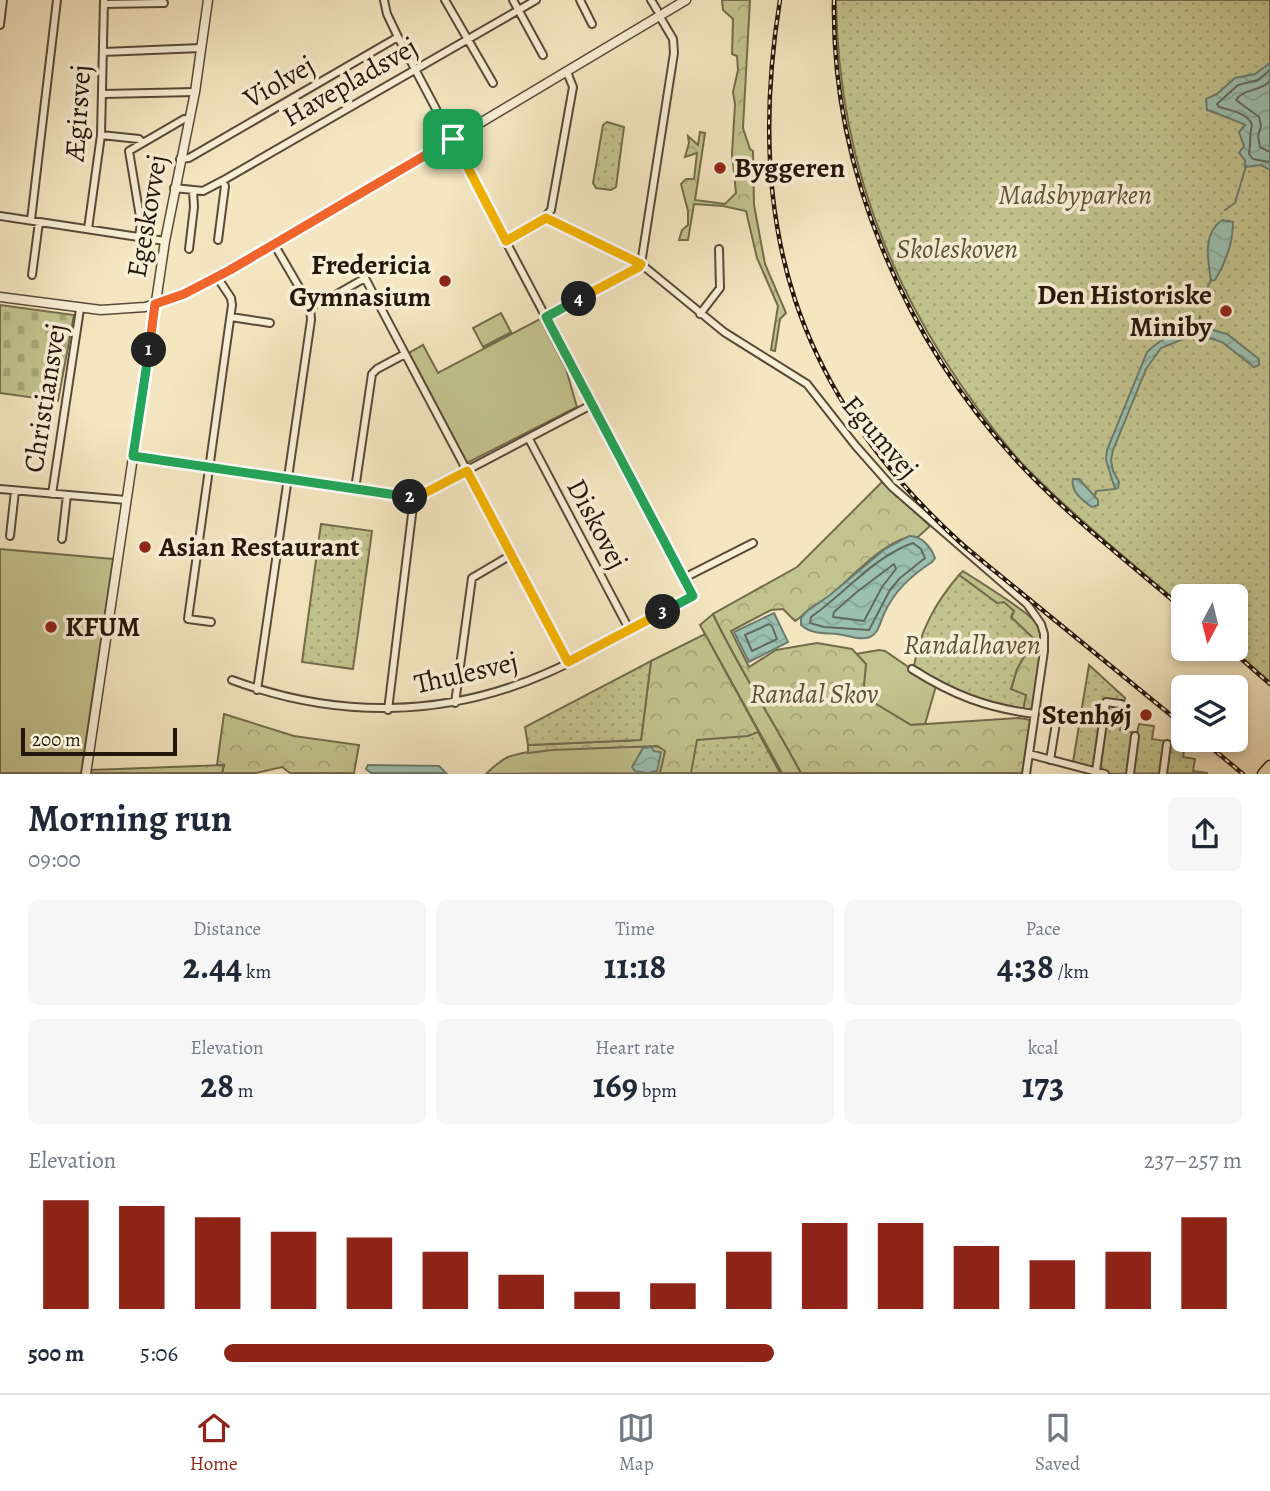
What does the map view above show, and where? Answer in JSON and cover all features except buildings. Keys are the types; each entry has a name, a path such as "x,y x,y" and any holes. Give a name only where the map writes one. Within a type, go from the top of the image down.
{"main road":[{"path":"1263,774 1270,766"}],"street":[{"path":"0,25 3,0"},
{"path":"32,275 57,0"},
{"name":"Egeskovvej","path":"86,774 155,304 174,188 195,92 208,0"},
{"path":"384,0 387,14 398,37 684,578 753,543"},
{"path":"445,0 493,83"},
{"path":"513,0 543,55"},
{"name":"Havepladsvej","path":"174,188 203,191 536,0"},
{"path":"580,0 592,24"},
{"path":"546,317 641,264 674,53 673,39 651,0"},
{"path":"0,297 80,309 122,310 172,299 274,244 686,0"},
{"path":"104,2 164,3"},
{"name":"Ægirsvej","path":"88,229 103,94 104,2"},
{"name":"Violvej","path":"180,159 189,159 398,37"},
{"path":"103,52 201,48"},
{"path":"506,241 546,218 553,203 573,87 567,72"},
{"path":"103,94 195,92"},
{"path":"139,237 141,223 129,151 184,119 189,120"},
{"path":"100,135 139,139 142,142"},
{"path":"219,240 225,186 222,181"},
{"path":"189,249 193,191"},
{"path":"0,216 165,241"},
{"name":"Egumvej","path":"546,218 641,264 700,314 749,349 807,384 892,487 1036,615 1045,643 1026,774"},
{"path":"257,690 312,320 310,306 274,244"},
{"path":"700,314 720,288 719,249"},
{"path":"211,622 188,619 231,317 231,298 217,276"},
{"path":"310,306 323,302 365,278 568,662"},
{"name":"Christiansvej","path":"52,494 80,309"},
{"path":"231,317 270,323"},
{"path":"355,489 370,380 377,369 405,354"},
{"path":"133,456 415,498 593,404"},
{"name":"Diskovej","path":"529,439 629,629"},
{"path":"0,489 126,500"},
{"path":"10,536 15,491"},
{"path":"62,540 67,495"},
{"path":"388,710 415,498"},
{"path":"455,703 472,578 511,555"},
{"name":"Thulesvej","path":"232,680 257,690 331,706 388,710 455,703 505,689 568,662 693,596 684,578"},
{"path":"912,669 975,702 1035,714"},
{"path":"1096,771 1106,702 1121,704"},
{"path":"1050,760 1057,717"},
{"path":"1130,774 1135,736"},
{"path":"1163,774 1167,744"},
{"path":"1029,754 1105,774"}],"green space":[{"path":"722,0 750,0 743,128 753,151 754,205 765,264 786,313 780,319 775,351 771,350 778,306 757,258 746,211 694,204 688,240 679,240 682,230 688,225 688,211 681,184 686,179 694,179 697,153 685,157 688,136 698,145 700,132 705,133 695,200 725,204 736,193 732,154 735,104 733,92 738,70 737,56 732,54 733,19 723,10"},
{"name":"Madsbyparken","path":"836,0 1270,0 1270,682 1247,662 1248,584 1171,584 1171,597 1083,522 1025,467 977,407 941,355 911,301 885,245 864,187 849,127 840,65"},
{"path":"607,122 624,127 616,187 611,190 596,188 593,183 603,125"},
{"path":"0,305 74,315 58,401 0,393"},
{"path":"501,313 511,332 483,347 473,328"},
{"path":"540,319 566,369 577,407 467,463 409,353 423,345 438,373"},
{"name":"Randal Skov","path":"883,481 930,526 918,537 908,537 884,549 799,619 795,621 783,609 771,610 731,631 749,667 776,650 817,643 852,649 866,664 863,696 911,725 1019,718 1031,720 1024,773 801,773 713,614 797,567"},
{"path":"321,524 372,531 353,669 302,662"},
{"name":"KFUM","path":"0,549 113,559 81,773 0,773"},
{"path":"963,571 1016,605 1038,625 1042,656 1033,711 1023,711 1011,690 1017,669 1034,639 1011,617 1014,611 1004,603 997,603 959,575"},
{"name":"Randalhaven","path":"959,575 997,603 1004,602 1014,611 1011,617 1034,639 1017,669 1011,689 1026,695 1023,711 966,695 914,666 920,640 930,617"},
{"path":"713,614 801,773 782,773 700,625"},
{"name":"Randal Skov","path":"705,634 781,773 660,773 665,751 657,746 528,753 528,745 641,740 651,661"},
{"path":"885,651 936,686 925,724 911,725 862,696 866,664 856,654"},
{"path":"651,661 641,740 528,745 525,727"},
{"path":"1089,665 1125,698 1120,730 1137,733 1139,724 1154,726 1152,739 1171,742 1171,752 1184,752 1183,757 1195,759 1193,771 1208,773 1092,774 1072,768"},
{"path":"224,714 294,736 359,745 354,773 290,773 282,767 256,773 222,773 224,765 217,765"},
{"path":"758,732 780,773 691,773 697,740 748,736"},
{"path":"657,746 666,750 660,773 486,774 508,757 540,750"},
{"path":"224,765 222,773 91,773 91,770"}],"water":[{"path":"1270,63 1270,170 1261,165 1245,167 1245,160 1239,153 1244,146 1239,132 1245,125 1207,110 1206,99 1217,94 1235,78 1255,74"},
{"path":"1222,220 1233,222 1232,237 1222,266 1215,280 1211,281 1209,240 1211,232"},
{"path":"1198,326 1227,334 1259,359 1259,365 1254,367 1222,342 1203,336 1193,335 1161,348 1146,369 1113,450 1113,471 1119,482 1118,488 1115,489 1106,460 1107,450 1147,352 1171,335"},
{"path":"1073,479 1079,479 1098,500 1098,505 1092,507 1081,499 1073,488"},
{"path":"909,536 918,537 925,542 935,558 898,591 873,635 862,638 818,632 801,625 801,618 806,612 885,549"},
{"path":"774,613 788,642 749,662 734,632"},
{"path":"651,747 654,751 661,752 657,771 635,771 632,767 643,748"},
{"path":"368,765 439,766 446,773 371,773 366,769"}],"waterway":[{"path":"1225,210 1235,203 1246,166"},
{"path":"1202,305 1211,280"},
{"path":"1198,325 1200,316"},
{"path":"1095,496 1096,491 1115,489 1115,486"}],"railway":[{"path":"780,0 771,81 770,158 778,230 795,299 822,364 858,427 906,487 964,546 1171,715"},
{"path":"834,0 836,63 845,126 861,188 882,248 909,306 940,361 977,413 1017,461 1077,519 1171,599"},
{"path":"1245,662 1270,684"},
{"path":"1216,752 1243,774"}],"place":[{"name":"Byggeren","path":"720,168"},
{"name":"Fredericia Gymnasium","path":"445,281"},
{"name":"Den Historiske Miniby","path":"1226,311"},
{"name":"Asian Restaurant","path":"145,547"},
{"name":"KFUM","path":"51,627"},
{"name":"Stenhøj","path":"1146,715"}],"route":[{"path":"453,139 506,241 546,218 641,264 546,317 693,596 568,662 467,471 415,498 133,456 155,304 184,294 230,270 453,139"}],"park label":[{"name":"Skoleskoven","path":"957,249"}]}
